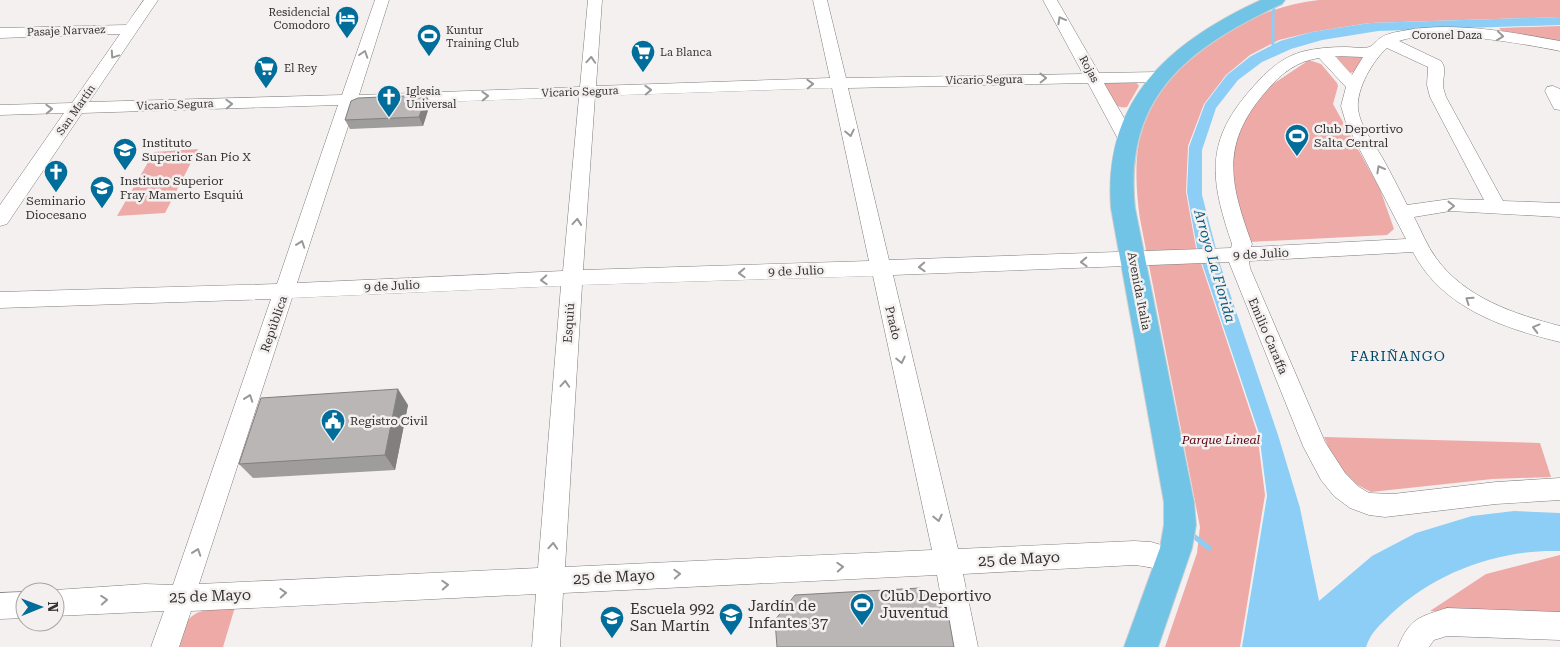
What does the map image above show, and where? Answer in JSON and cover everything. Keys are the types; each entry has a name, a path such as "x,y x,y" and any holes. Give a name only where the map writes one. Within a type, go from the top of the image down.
{"main road":[{"name":"Avenida Italia","path":"1141,647 1173,560 1180,525 1179,502 1123,208 1122,173 1127,139 1143,99 1159,77 1195,44 1242,15 1276,0"}],"street":[{"name":"San Martín","path":"0,219 152,0"},
{"name":"República","path":"165,647 382,0"},
{"name":"Esquiú","path":"546,647 572,278 595,0"},
{"name":"Prado","path":"820,0 948,562 964,647"},
{"name":"Rojas","path":"1050,0 1127,139"},
{"name":"Pasaje Narvaez","path":"0,33 132,29"},
{"name":"Coronel Daza","path":"1380,46 1396,36 1460,34 1499,36 1560,46"},
{"name":"Emilio Caraffa","path":"1380,46 1308,54 1295,58 1271,76 1252,96 1233,125 1226,142 1223,162 1228,206 1242,244 1230,256 1240,268 1315,446 1329,474 1347,493 1368,504 1397,506 1425,500 1515,490 1560,489"},
{"path":"1497,208 1438,97 1435,85 1437,70 1435,64 1380,46 1354,86 1349,100 1350,113 1419,245 1437,274 1479,307 1513,322 1560,334"},
{"path":"1323,53 1354,86"},
{"name":"Vicario Segura","path":"0,110 840,83 1159,77"},
{"path":"1403,212 1450,205 1560,210"},
{"name":"9 de Julio","path":"0,300 285,291 572,278 1133,260 1419,245"},
{"name":"25 de Mayo","path":"65,602 145,597 182,598 1134,553 1151,554 1173,560"},
{"path":"0,606 15,605"},
{"path":"1412,647 1425,629 1447,622 1560,626"}],"green space":[{"name":"Parque Lineal","path":"1319,0 1560,0 1560,17 1369,23 1312,32 1279,40 1250,55 1226,75 1204,104 1188,146 1186,192 1196,248 1257,432 1265,495 1240,647 1165,647 1197,553 1200,527 1140,219 1136,178 1140,136 1149,110 1159,93 1181,68 1211,42 1227,31 1262,14 1299,3"},
{"path":"1560,26 1560,43 1502,31 1499,28"},
{"path":"1341,56 1363,57 1364,59 1354,72 1350,73 1336,58"},
{"name":"Club Deportivo Salta Central","path":"1309,60 1321,64 1337,83 1338,86 1333,104 1380,189 1394,229 1387,235 1249,242 1231,182 1233,146 1249,111 1270,86"},
{"path":"1135,81 1139,86 1127,107 1115,104 1104,84 1105,82"},
{"path":"198,149 165,213 117,216 154,152"},
{"path":"1324,437 1540,443 1551,477 1492,479 1371,492 1350,481 1333,458"},
{"path":"1560,555 1560,616 1430,611 1486,574"},
{"path":"235,607 223,647 176,647 185,624 190,618 203,611"}],"water":[{"name":"Arroyo La Florida","path":"1560,17 1560,25 1378,31 1322,40 1291,49 1262,62 1238,80 1216,108 1202,150 1202,195 1220,264 1278,435 1300,508 1319,601 1372,556 1416,533 1472,516 1514,511 1560,513 1560,551 1514,554 1470,566 1448,575 1409,599 1391,614 1373,633 1366,647 1242,647 1267,496 1259,433 1197,248 1187,192 1189,147 1205,104 1227,75 1251,56 1280,41 1312,32 1370,23"}],"building":[{"path":"427,95 419,117 345,120 351,101 358,98"},
{"name":"Registro Civil","path":"398,389 385,455 239,464 261,398"},
{"name":"Club Deportivo Juventud","path":"920,588 947,608 954,647 777,647 775,620 795,595"}],"waterway":[{"path":"1273,48 1273,12 1276,0"},
{"path":"1191,534 1209,548"}],"place":[{"name":"Residencial Comodoro","path":"347,39"},
{"name":"Kuntur Training Club","path":"429,57"},
{"name":"La Blanca","path":"643,73"},
{"name":"El Rey","path":"266,89"},
{"name":"Iglesia Universal","path":"389,118"},
{"name":"Club Deportivo Salta Central","path":"1297,157"},
{"name":"Instituto Superior San Pío X","path":"125,171"},
{"name":"Seminario Diocesano","path":"56,193"},
{"name":"Instituto Superior Fray Mamerto Esquiú","path":"102,209"},
{"name":"Registro Civil","path":"333,442"},
{"name":"Club Deportivo Juventud","path":"862,626"},
{"name":"Jardín de Infantes 37","path":"731,636"},
{"name":"Escuela 992 San Martín","path":"612,639"}],"district":[{"name":"FARIÑANGO","path":"1398,356"}]}
